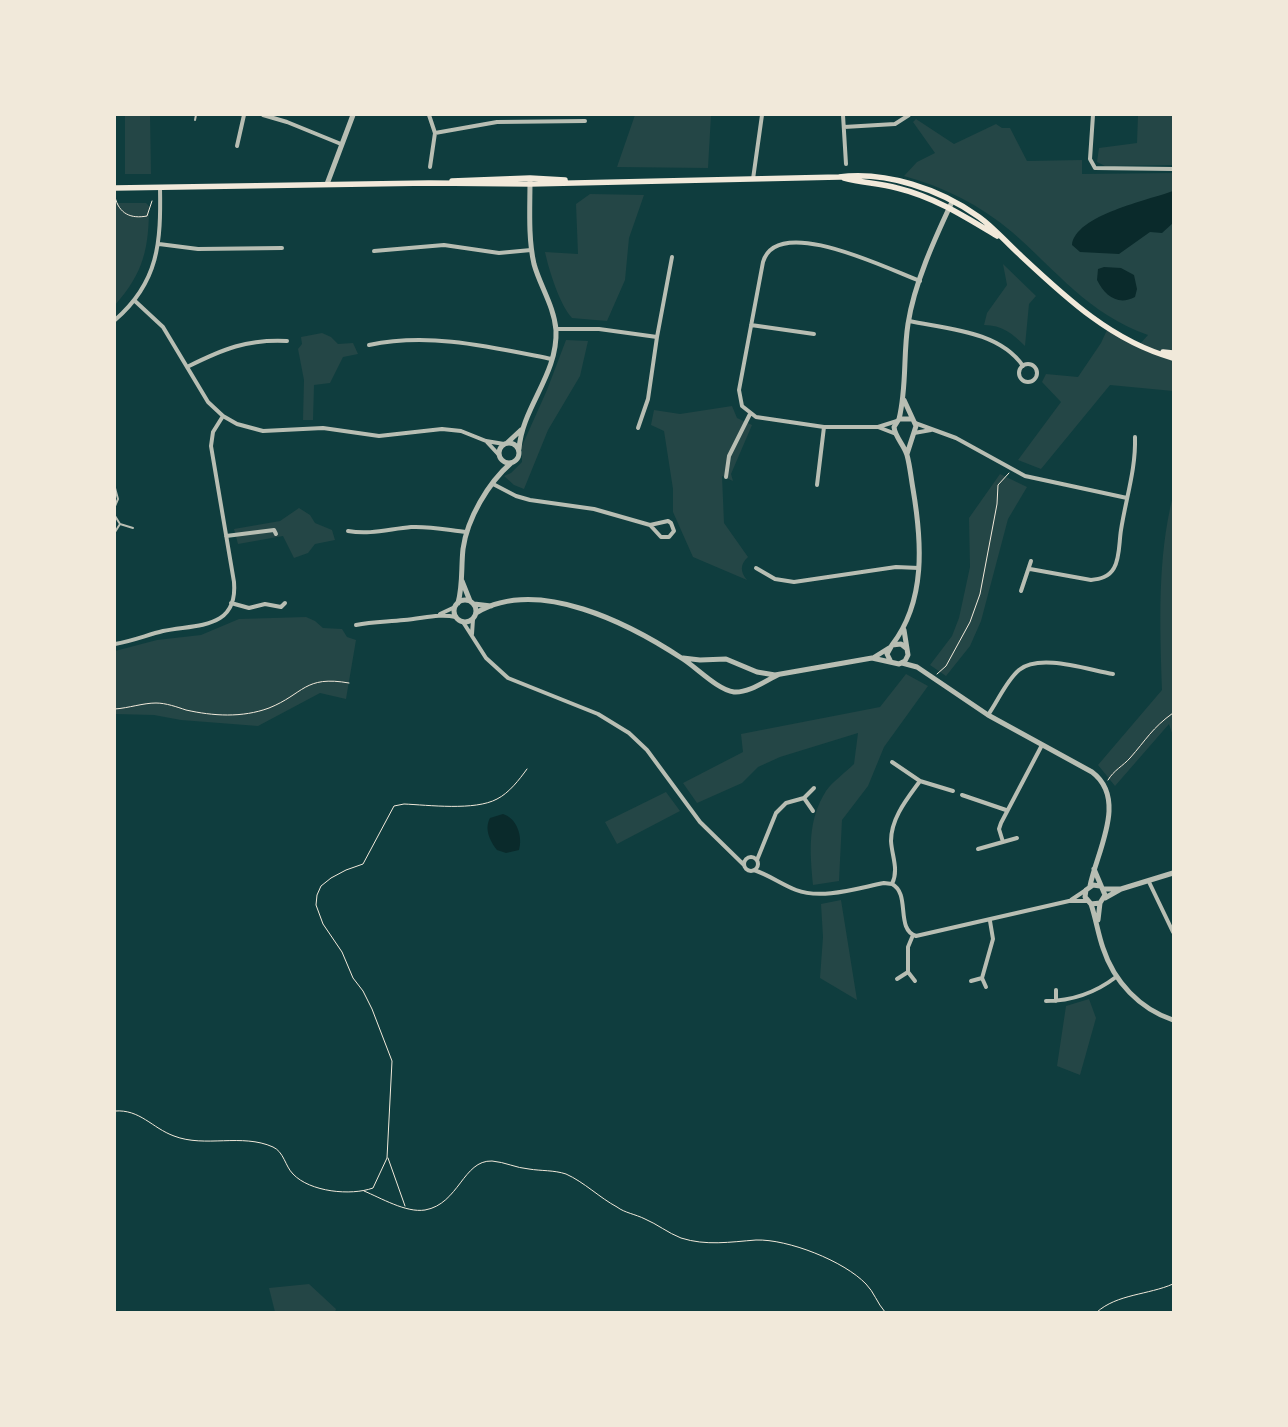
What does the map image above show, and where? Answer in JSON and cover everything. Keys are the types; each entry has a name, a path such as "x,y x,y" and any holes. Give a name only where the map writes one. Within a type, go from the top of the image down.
{"main road":[{"path":"115,188 429,183 530,184 839,177 895,187 951,205 977,216 1076,306 1098,322 1123,337 1173,358"},
{"path":"429,183 477,179 530,178 595,182"},
{"path":"1158,352 1173,353"}],"street":[{"path":"237,146 244,115"},
{"path":"263,115 287,122 341,144"},
{"path":"327,184 353,115"},
{"path":"429,115 434,133 430,166"},
{"path":"753,179 762,115"},
{"path":"843,115 846,164"},
{"path":"844,128 895,124 909,115"},
{"path":"1093,115 1090,159 1095,168 1173,169"},
{"path":"434,133 498,122 585,120"},
{"path":"456,617 462,556 467,532 479,505 498,475 518,458 522,428 546,379 552,358 556,330 531,250 530,178"},
{"path":"115,320 135,301 151,272 159,244 160,187"},
{"path":"890,660 887,654 904,630 916,592 919,568 918,518 907,455 894,427 904,399 909,321 920,281 951,205"},
{"path":"159,244 198,249 282,248"},
{"path":"920,281 832,247 809,244 778,244 772,246 764,256 751,325 739,396 742,406 756,417 824,427 878,427 898,420 913,421 966,443 1012,470 1038,479 1127,498"},
{"path":"374,252 438,246 499,253 531,250"},
{"path":"638,428 648,399 672,257"},
{"path":"135,301 163,327 202,394 223,416 237,424 263,431 323,428 379,436 442,429 461,431 486,441 515,445 519,449"},
{"path":"909,321 988,338 1008,349 1023,366"},
{"path":"751,325 814,334"},
{"path":"556,330 599,329 657,337"},
{"path":"187,367 245,342 262,340 287,342"},
{"path":"369,345 403,340 436,340 552,358"},
{"path":"1028,364 1035,367 1037,374 1034,380 1027,382 1021,378 1019,372 1023,366 1028,364"},
{"path":"904,399 913,421 913,435 907,455"},
{"path":"726,477 728,456 750,414"},
{"path":"115,644 161,632 206,626 223,616 231,604 235,592 211,440 223,416"},
{"path":"817,485 824,427"},
{"path":"878,427 906,439 931,430"},
{"path":"498,475 500,450 522,428"},
{"path":"1030,569 1091,580 1111,573 1117,562 1135,461 1135,437"},
{"path":"486,441 505,462 511,463"},
{"path":"493,484 516,496 530,500 594,509 650,525 668,521 671,523 674,531 669,537 661,537 650,525"},
{"path":"348,531 364,534 426,527 467,532"},
{"path":"226,536 274,530 276,534"},
{"path":"1020,591 1030,569 1031,561"},
{"path":"756,568 774,579 794,582 896,567 919,568"},
{"path":"461,581 476,613"},
{"path":"438,615 464,600 492,606"},
{"path":"472,634 473,619 476,613 492,606 530,601 559,603 583,608 622,624 678,656 728,691 748,690 780,674"},
{"path":"231,604 249,608 265,604 281,607 285,604"},
{"path":"356,625 372,621 403,620 438,615 456,617 463,622 472,634 486,658 508,678 598,714 629,733 647,750 700,822 736,854 748,870 766,874 794,890 812,894 884,883 892,884 899,889 907,928 913,935 922,936 1069,902 1100,903"},
{"path":"463,622 473,619"},
{"path":"904,630 908,655 918,667 988,715 1092,772 1105,785 1110,808 1088,888 1089,902 1097,922 1102,947 1116,977 1137,1000 1173,1020"},
{"path":"872,658 898,643 906,648"},
{"path":"902,663 908,655"},
{"path":"678,656 697,660 723,658 761,673 780,674 872,658 918,667"},
{"path":"988,715 1016,674 1026,666 1035,663 1045,661 1113,674"},
{"path":"1003,842 999,829 1006,810 1042,745"},
{"path":"892,762 920,781 953,791"},
{"path":"892,884 896,875 892,844 894,822 920,781"},
{"path":"754,870 760,851 781,807 792,800 804,798 814,788"},
{"path":"962,795 1006,810"},
{"path":"804,798 813,811"},
{"path":"978,849 1017,838"},
{"path":"744,865 750,857 760,851"},
{"path":"736,854 750,857 757,862 766,874"},
{"path":"1094,869 1105,898"},
{"path":"1069,902 1088,888 1121,888 1149,882 1173,873"},
{"path":"1149,882 1173,932"},
{"path":"1097,922 1100,903 1121,888"},
{"path":"986,987 982,978 993,939 990,921"},
{"path":"913,935 908,948 908,972 915,980"},
{"path":"897,978 908,972"},
{"path":"1046,1001 1056,1001 1091,993 1116,977"},
{"path":"971,982 982,978"},
{"path":"1056,990 1056,1001"}],"lane":[{"path":"195,120 196,115"},
{"path":"115,488 118,499 115,506"},
{"path":"115,516 120,524 133,528"},
{"path":"115,532 120,524"}],"path":[{"path":"115,197 121,211 134,217 147,216 152,201"},
{"path":"933,678 946,666 974,611 983,580 998,486 1012,470"},
{"path":"115,709 158,703 209,715 245,714 268,708 289,698 309,684 335,681 349,683"},
{"path":"1105,785 1114,771 1130,759 1150,731 1173,715"},
{"path":"406,1208 388,1158 392,1062 363,992 353,978 342,952 320,919 317,895 321,886 331,878 363,864 394,806 404,804 464,805 487,803 498,799 518,781 526,769"},
{"path":"115,1111 138,1114 174,1136 188,1139 257,1142 274,1147 281,1153 294,1175 305,1182 342,1193 359,1192 373,1188 388,1158"},
{"path":"364,1191 406,1208 424,1210 441,1204 453,1194 470,1171 481,1162 505,1163 528,1169 557,1172 567,1175 616,1207 644,1218 680,1237 707,1243 757,1240 778,1242 812,1252 846,1268 865,1283 885,1312"},
{"path":"1097,1312 1117,1300 1144,1295 1173,1284"}],"shaded area":[{"path":"125,115 150,115 151,174 125,174"},
{"path":"635,115 711,115 708,168 617,167"},
{"path":"1138,115 1173,115 1173,165 1105,166 1097,162 1099,148 1137,143"},
{"path":"916,119 954,144 996,124 1002,128 1010,128 1027,161 1082,160 1082,174 1173,173 1173,391 1110,385 1041,469 1018,460 1061,402 1042,382 1046,374 1078,377 1101,343 1107,330 1139,345 1148,335 1107,315 1090,303 1012,232 987,213 947,191 904,176 917,162 935,153 913,122"},
{"path":"1173,191 1173,223 1162,233 1150,232 1119,254 1080,252 1072,245 1076,234 1099,217 1131,204"},
{"path":"590,194 644,195 629,238 625,280 607,321 572,318 559,296 545,252 578,254 576,204"},
{"path":"115,203 146,203 149,206 148,234 143,259 133,282 115,305"},
{"path":"1003,264 1036,296 1029,304 1025,346 1007,331 990,325 984,325 987,313 1007,285"},
{"path":"1104,267 1121,268 1134,275 1137,289 1135,297 1129,300 1118,300 1108,295 1097,280 1098,269"},
{"path":"322,333 331,337 338,344 353,343 358,354 343,357 330,383 314,385 313,420 303,420 304,380 298,349 302,344 301,337"},
{"path":"566,340 588,341 580,376 548,430 524,489 514,485 504,476 511,473 522,462 522,446 547,390"},
{"path":"732,406 737,418 752,425 731,474 733,481 722,476 724,523 748,557 743,562 742,568 747,580 693,557 673,512 673,489 664,431 651,425 654,410 680,414"},
{"path":"1000,474 1027,487 1008,519 981,621 970,646 946,676 930,665 952,636 959,618 970,567 969,518"},
{"path":"1173,496 1173,736 1169,724 1115,786 1098,765 1162,690 1160,617 1162,568 1164,544"},
{"path":"299,508 310,515 315,523 332,530 335,540 315,544 308,553 294,558 283,536 238,544 234,529 280,521"},
{"path":"306,617 315,621 323,628 342,629 347,637 356,640 346,699 320,693 258,726 181,720 154,715 115,714 115,651 157,640 201,635 239,619"},
{"path":"906,674 928,686 884,747 868,786 842,820 839,881 813,885 811,837 816,814 826,791 854,764 858,733 780,757 758,767 742,783 697,803 683,783 743,752 741,734 880,707"},
{"path":"666,792 680,811 617,844 605,822"},
{"path":"503,814 512,819 518,829 520,839 519,850 506,853 497,850 490,839 488,822 490,818"},
{"path":"841,900 857,1000 820,978 823,937 821,904"},
{"path":"1089,999 1096,1018 1080,1075 1057,1066 1066,1006"},
{"path":"309,1284 336,1309 335,1312 275,1312 269,1288"}]}
